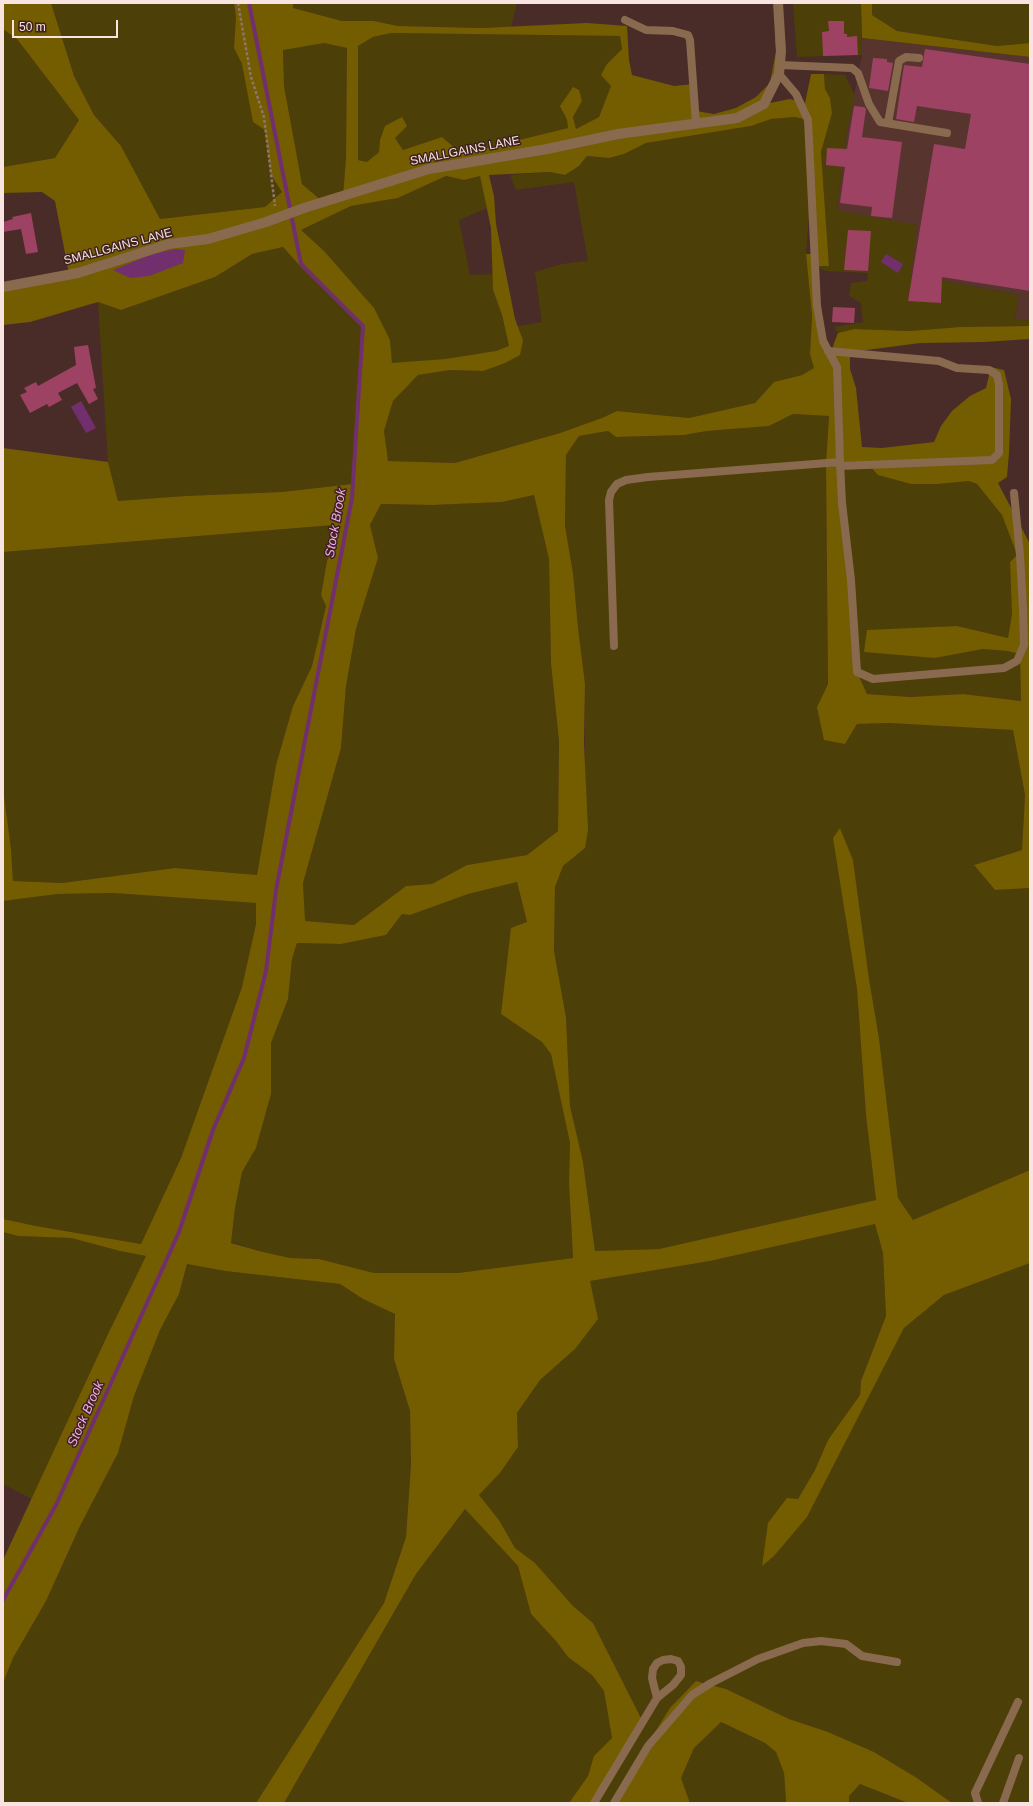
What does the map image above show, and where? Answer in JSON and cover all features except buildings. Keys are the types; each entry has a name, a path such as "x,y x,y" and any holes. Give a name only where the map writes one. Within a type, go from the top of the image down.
{"street":[{"name":"SMALLGAINS LANE","path":"3,287 78,273 169,244 208,239 429,169 547,149 618,134 737,118 764,104 780,70 781,51 778,3"}],"lane":[{"path":"625,20 646,30 673,31 688,35 690,40 696,124"},
{"path":"888,123 899,61 906,57 919,58"},
{"path":"780,70 852,68 858,73 872,111 880,122 947,133"},
{"path":"780,70 796,94 808,120 817,306 823,341 837,367 842,504 851,580 857,672 873,679 1004,668 1017,661 1024,645 1020,555 1014,493"},
{"path":"614,646 609,500 617,484 626,480 648,477 840,464 992,460 999,453 999,384 997,376 994,372 989,370 957,368 939,361 828,351"},
{"path":"614,1803 648,1746 692,1695 711,1683 758,1659 803,1643 821,1641 846,1644 862,1656 897,1662"},
{"path":"594,1803 657,1698 673,1685 681,1675 681,1668 678,1661 671,1659 663,1660 657,1663 652,1678 657,1698"},
{"path":"978,1803 975,1793 1018,1702"},
{"path":"1003,1803 1019,1758"}],"path":[{"path":"238,3 251,77 264,117 279,217"}],"shaded area":[{"path":"3,3 51,3 74,76 94,115 121,146 160,219 265,207 282,192 271,175 265,130 253,122 242,64 234,48 236,17 234,3 293,3 293,8 342,21 374,21 398,26 482,28 587,23 627,26 629,60 632,75 674,86 694,84 696,111 714,114 736,108 756,97 770,83 776,51 775,38 780,38 781,51 765,104 790,99 801,102 804,108 811,74 824,74 825,89 830,98 832,113 821,152 829,266 815,266 821,331 832,351 838,333 854,329 910,331 960,327 1030,326 1030,339 984,342 920,343 850,353 850,369 856,388 862,447 882,448 934,442 941,426 952,411 970,396 986,388 991,367 1004,370 1011,399 1009,453 1007,477 998,483 1030,544 1030,888 995,890 974,865 1022,850 1025,795 1013,730 889,723 857,724 845,744 824,740 817,707 828,684 826,463 829,416 793,414 769,426 707,431 684,435 616,437 608,431 579,436 566,455 565,526 573,573 585,684 584,743 588,830 585,848 563,866 555,887 554,951 566,1017 570,1106 583,1162 595,1251 659,1249 876,1200 866,1115 857,989 833,838 840,828 853,860 869,979 879,1038 898,1198 913,1220 1030,1170 1030,1263 944,1295 904,1328 807,1517 774,1556 762,1566 768,1523 787,1498 798,1499 815,1470 828,1440 860,1395 861,1381 886,1316 883,1253 875,1224 710,1261 590,1281 598,1319 575,1349 540,1380 517,1413 518,1447 500,1473 479,1495 499,1520 515,1548 535,1563 573,1606 593,1623 643,1722 594,1803 569,1803 588,1776 594,1756 612,1738 604,1691 592,1675 568,1657 556,1641 531,1614 518,1566 465,1509 416,1574 284,1803 256,1803 384,1603 406,1537 411,1464 410,1411 394,1359 395,1314 363,1299 340,1284 225,1271 187,1264 179,1294 160,1330 134,1396 118,1453 80,1526 46,1601 13,1658 3,1683 3,1560 146,1256 120,1251 71,1238 18,1236 3,1232 3,1219 141,1244 181,1158 242,987 256,924 256,903 113,893 58,894 3,901 3,788 11,849 13,881 62,883 175,868 257,875 276,765 293,706 312,666 326,606 321,595 327,561 334,546 334,525 3,552 3,448 108,462 118,501 185,496 282,492 352,484 363,327 300,266 283,247 252,254 215,277 121,310 98,302 30,322 3,325 3,287 69,274 55,201 42,192 3,193 3,167 55,158 79,120 17,39 3,29","holes":["391,33 620,36 622,49 607,64 601,75 611,86 599,117 576,129 573,117 582,101 579,90 573,87 560,106 567,120 568,128 478,150 456,149 442,137 403,150 395,138 407,126 402,117 385,126 380,140 379,152 367,162 358,160 358,46 373,37","324,43 347,48 346,158 343,196 323,202 302,184 284,86 283,50","795,117 808,120 814,254 806,254 812,316 810,354 814,368 802,375 774,382 755,403 689,418 617,411 560,433 455,463 388,461 384,431 393,401 418,375 450,370 483,371 505,363 520,355 523,340 515,319 496,224 494,196 489,175 550,172 565,175 579,166 587,156 609,158 624,154 646,143 751,126 771,119","446,176 464,180 480,176 491,228 493,290 502,315 509,346 496,351 445,359 392,363 390,340 374,308 324,251 301,230 351,206 398,198","869,465 878,475 911,484 938,484 969,481 977,484 1002,515 1017,555 1010,562 1012,614 1008,638 957,626 867,630 864,652 935,658 983,649 1007,651 1020,654 1021,701 963,694 910,697 867,694 857,672 840,466","534,495 549,559 551,664 559,741 558,831 527,855 467,865 432,884 406,886 354,925 305,921 303,883 341,748 346,686 356,629 378,558 370,525 381,504 433,505 502,502","517,882 527,922 511,928 501,1014 542,1042 551,1054 570,1143 569,1183 573,1258 458,1273 374,1273 319,1259 290,1258 231,1243 235,1208 242,1172 256,1148 271,1094 271,1043 288,999 292,959 297,943 341,944 386,935 402,914 410,915 468,894"]},
{"path":"51,3 234,3 236,17 234,48 242,64 265,130 271,175 283,192 265,207 160,219 121,146 94,115 74,76"},
{"path":"293,3 517,3 511,27 482,28 398,26 374,21 342,21 292,8"},
{"path":"793,3 861,3 862,55 797,57"},
{"path":"861,3 872,3 872,15 897,31 997,46 1030,43 1030,57 862,38"},
{"path":"872,3 1030,3 1030,43 997,46 897,31 872,15"},
{"path":"3,29 17,39 79,120 55,158 3,167"},
{"path":"391,33 620,36 622,49 607,64 611,86 599,117 576,129 573,117 582,101 563,114 567,120 568,128 478,150 456,149 442,137 403,150 395,138 380,140 379,152 367,163 357,160 358,46 373,37"},
{"path":"862,38 1030,57 1030,319 1015,319 1019,295 911,275 837,210 847,131 862,55"},
{"path":"324,43 347,48 346,158 343,196 323,202 302,184 284,86 283,49"},
{"path":"824,74 845,75 855,96 847,131 837,210 917,225 911,275 1019,295 1015,319 1030,319 1030,326 960,327 910,331 854,329 838,333 834,327 863,322 861,303 849,296 851,283 867,281 868,273 826,271 814,266 829,266 821,152 832,113 830,98 825,89"},
{"path":"795,117 808,120 811,189 806,254 812,316 810,354 815,368 802,375 774,382 755,403 689,418 617,411 560,433 455,463 387,461 384,431 393,401 418,375 450,370 483,371 523,340 518,326 542,322 535,272 562,264 588,261 574,182 516,190 510,175 550,172 565,175 579,166 587,156 609,158 624,154 646,143 751,126 771,119"},
{"path":"446,176 464,180 480,176 487,208 459,220 470,275 493,274 493,290 502,315 509,346 496,351 445,359 392,364 390,340 301,230 351,206 398,198"},
{"path":"283,247 300,266 363,326 353,484 282,492 185,496 118,501 108,462 98,302 121,310 215,277 252,254"},
{"path":"176,249 185,250 183,263 149,276 130,278 113,270 152,254"},
{"path":"886,254 903,264 898,273 881,262"},
{"path":"81,401 96,428 86,433 71,407"},
{"path":"793,414 829,416 826,463 828,684 817,707 845,744 857,724 889,723 1013,730 1025,795 1022,850 974,865 995,890 1030,888 1030,1170 913,1220 898,1198 879,1038 869,979 853,860 840,828 846,919 857,989 866,1115 876,1200 659,1249 595,1251 583,1162 570,1106 566,1017 554,951 555,887 563,866 585,848 585,684 573,573 565,526 566,455 579,436 608,431 616,437 684,435 707,431 769,426"},
{"path":"869,465 938,484 969,481 977,484 1002,515 1017,556 1010,562 1012,614 1008,638 957,626 867,631 935,658 983,649 1007,651 1020,654 1021,701 963,694 910,697 867,694 857,672 840,466"},
{"path":"534,495 549,559 551,664 559,741 558,831 527,855 467,865 432,884 406,886 354,925 304,921 303,883 341,748 346,686 356,629 378,558 370,525 381,504 433,505 502,502"},
{"path":"334,525 334,546 327,561 321,595 326,606 312,666 293,706 276,765 257,875 175,868 62,883 13,881 11,849 3,788 3,552"},
{"path":"517,882 527,923 501,1014 542,1042 551,1054 570,1143 569,1183 573,1258 458,1273 374,1273 319,1259 290,1258 263,1252 231,1242 235,1208 242,1172 256,1148 271,1094 271,1043 288,999 292,959 297,943 341,944 386,935 402,914 468,894"},
{"path":"113,893 256,903 256,924 242,987 181,1158 141,1244 3,1219 3,901 58,894"},
{"path":"875,1224 883,1253 886,1316 861,1381 860,1395 828,1440 815,1470 798,1500 765,1546 762,1565 807,1517 904,1328 944,1295 1030,1263 1030,1803 952,1803 917,1778 874,1752 828,1732 789,1719 726,1689 696,1681 618,1803 594,1803 643,1722 593,1623 573,1606 535,1563 515,1548 499,1520 479,1495 500,1473 518,1447 517,1413 540,1380 575,1349 590,1281 710,1261"},
{"path":"3,1232 18,1236 71,1238 120,1251 146,1256 108,1334 32,1499 3,1484"},
{"path":"187,1264 225,1271 340,1284 363,1299 395,1314 394,1359 410,1411 411,1464 406,1537 384,1603 256,1803 3,1803 3,1683 13,1658 46,1601 80,1526 118,1453 134,1396 160,1330 179,1294"},
{"path":"465,1509 518,1566 531,1614 556,1641 568,1657 592,1675 604,1691 612,1738 595,1755 588,1776 569,1803 284,1803 416,1574"},
{"path":"696,1681 726,1689 789,1719 828,1732 874,1752 917,1778 952,1803 908,1803 860,1784 849,1796 849,1803 787,1803 784,1773 776,1752 765,1743 721,1722 694,1748 681,1778 690,1803 618,1803 655,1732 670,1708"},
{"path":"720,1722 765,1743 776,1752 784,1773 787,1803 690,1803 681,1778 694,1748"},
{"path":"860,1784 908,1803 849,1803 849,1796"}],"waterway":[{"name":"Stock Brook","path":"3,1600 56,1505 179,1232 213,1130 244,1058 266,971 276,890 352,498 363,326 301,264 249,3"}]}
